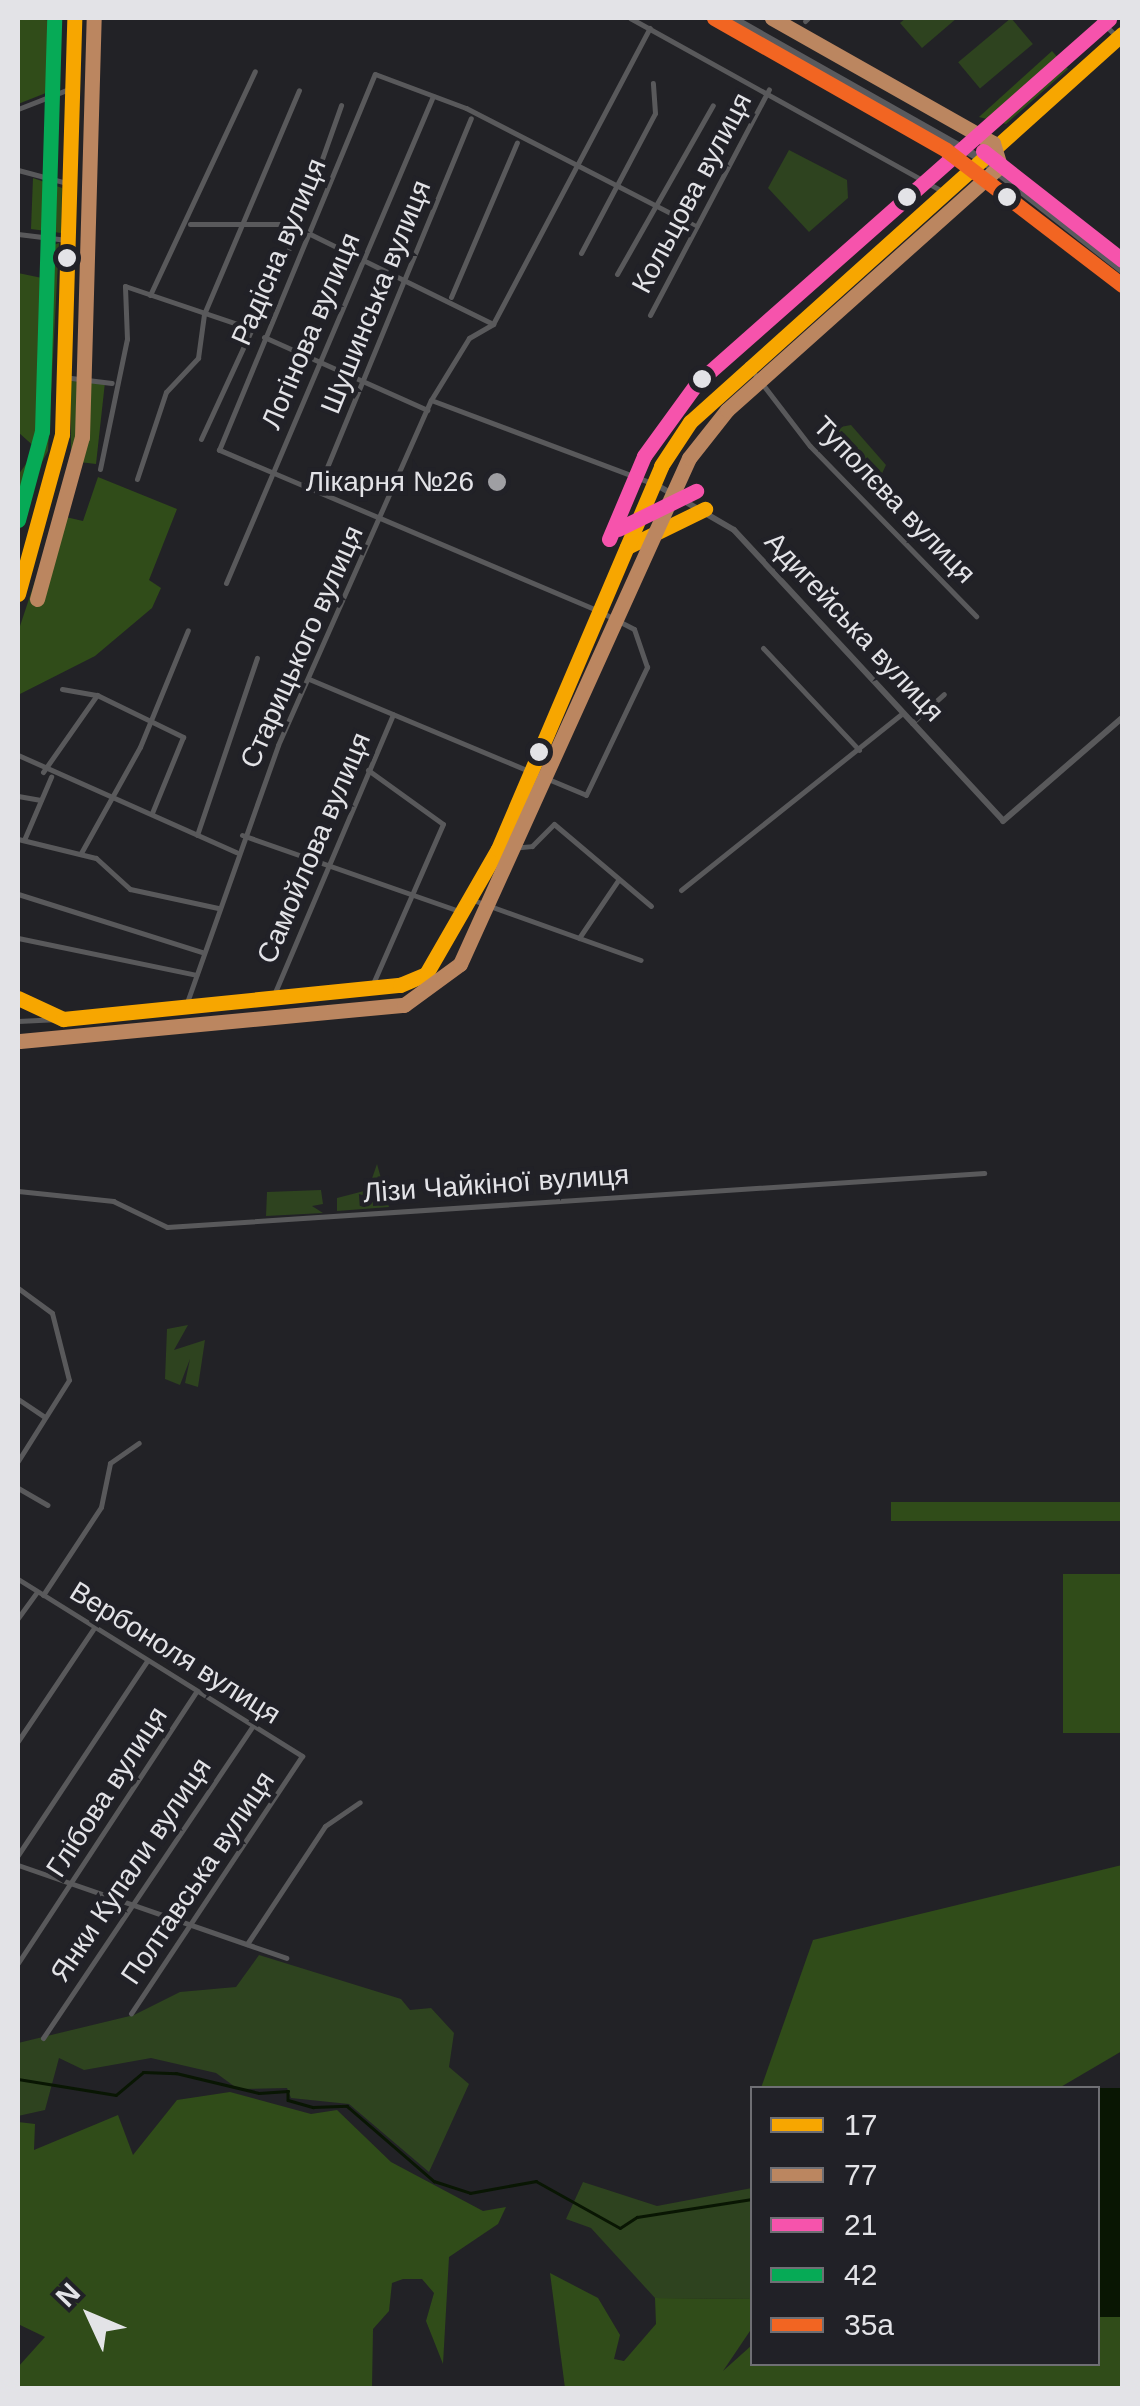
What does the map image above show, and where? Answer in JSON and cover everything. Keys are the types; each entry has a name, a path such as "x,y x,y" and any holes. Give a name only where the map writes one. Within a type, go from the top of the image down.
{"main road":[{"path":"18,594 58,468 74,18"},
{"path":"714,18 970,167 1122,285"},
{"path":"732,18 980,160 1122,270"},
{"path":"18,998 64,1019 371,988 426,974 473,900 498,849 655,484 690,422 747,364 1122,38"}],"street":[{"path":"630,18 769,89 942,191"},
{"path":"1098,18 1122,38"},
{"name":"Старицького вулиця","path":"185,1008 242,835 430,400 468,338 492,324 650,28"},
{"path":"150,294 188,224 255,71"},
{"name":"Радісна вулиця","path":"274,472 219,450 264,336 378,71 433,96"},
{"path":"580,253 655,112 653,83"},
{"path":"18,109 72,88"},
{"name":"Кольцова вулиця","path":"650,315 769,89"},
{"path":"204,314 299,90"},
{"path":"433,96 517,142"},
{"name":"Логінова вулиця","path":"226,582 433,96"},
{"path":"617,274 713,104"},
{"name":"Радісна вулиця","path":"201,439 254,330 341,105"},
{"name":"Шушинська вулиця","path":"318,491 471,118"},
{"path":"451,297 517,142 526,138 696,226"},
{"path":"18,170 67,183"},
{"path":"188,224 296,224"},
{"path":"18,234 66,240"},
{"path":"310,234 404,282 451,297 492,324"},
{"path":"100,469 112,384 126,347 125,286 254,330"},
{"path":"137,478 166,392 198,358 208,322 204,314"},
{"path":"264,336 426,410"},
{"name":"Туполєва вулиця","path":"747,364 874,517 886,517 976,616"},
{"path":"63,376 112,384"},
{"path":"430,400 655,484"},
{"path":"274,472 634,629 647,667 595,789 586,795 309,679"},
{"name":"Адигейська вулиця","path":"655,484 721,518 1003,821 1122,718"},
{"path":"81,852 147,723 188,630"},
{"path":"763,648 859,750"},
{"path":"197,835 257,658"},
{"path":"62,688 97,695 147,723 183,737 152,813"},
{"path":"912,723 944,694"},
{"path":"43,772 97,695"},
{"path":"682,890 902,713"},
{"name":"Самойлова вулиця","path":"273,997 393,714"},
{"path":"18,755 52,777 152,813 236,852"},
{"path":"368,770 443,824 371,988"},
{"path":"52,777 21,839 81,852 116,869 130,889 218,908"},
{"path":"18,796 41,800"},
{"path":"498,849 532,846 554,824 651,906"},
{"path":"242,835 465,913"},
{"path":"578,938 619,879"},
{"path":"18,894 202,952"},
{"path":"473,900 641,960"},
{"path":"18,938 196,975"},
{"path":"18,1021 64,1019"},
{"name":"Лізи Чайкіної вулиця","path":"18,1191 113,1201 167,1227 984,1173"},
{"path":"18,1288 52,1313 69,1380 18,1461"},
{"path":"18,1399 45,1418"},
{"path":"18,1618 40,1594 101,1507 110,1463 140,1443"},
{"path":"18,1488 47,1506"},
{"name":"Вербоноля вулиця","path":"18,1579 299,1752 299,1764"},
{"path":"18,1741 94,1628"},
{"path":"18,1855 146,1661"},
{"name":"Глібова вулиця","path":"18,1963 196,1692"},
{"name":"Янки Купали вулиця","path":"43,2038 253,1725"},
{"name":"Полтавська вулиця","path":"131,2014 299,1764"},
{"path":"247,1944 325,1826 360,1802"},
{"path":"18,1865 286,1958"}],"green space":[{"path":"18,18 57,21 56,89 18,104"},
{"path":"906,18 957,18 922,48 900,23"},
{"path":"1011,18 1033,44 980,88 958,62"},
{"path":"1052,51 1068,69 1006,124 979,117"},
{"path":"789,150 847,180 848,198 809,232 768,188"},
{"path":"33,178 62,188 61,233 31,229"},
{"path":"59,243 48,451 18,506 18,475 37,449 18,432 18,273 42,278 43,249"},
{"path":"71,381 105,382 96,464 71,461"},
{"path":"851,425 886,465 878,482 832,442 835,428"},
{"path":"98,477 177,509 149,580 161,588 152,608 95,656 18,695 18,632 57,515 83,521"},
{"path":"377,1164 389,1207 337,1211 337,1198 368,1190"},
{"path":"321,1190 323,1204 312,1206 323,1213 266,1216 267,1192"},
{"path":"188,1325 174,1350 205,1340 198,1387 185,1383 190,1359 180,1385 165,1379 167,1329"},
{"path":"891,1502 1122,1502 1122,1521 891,1521"},
{"path":"1063,1574 1122,1574 1122,1733 1063,1733"},
{"path":"1122,1865 1122,2051 1062,2086 762,2086 813,1940"},
{"path":"259,1955 401,1999 410,2010 431,2008 454,2033 449,2067 469,2084 429,2172 349,2104 291,2098 287,2088 238,2089 216,2073 151,2058 84,2070 59,2058 45,2110 18,2116 18,2043 134,2015 180,1992 236,1987"},
{"path":"230,2092 311,2114 337,2110 391,2162 483,2211 506,2207 498,2224 449,2257 443,2364 426,2321 434,2293 422,2279 403,2279 392,2283 389,2311 373,2329 372,2388 18,2388 18,2367 45,2337 18,2324 18,2122 35,2124 34,2150 118,2115 133,2155 177,2100"},
{"path":"583,2182 657,2206 750,2188 750,2299 655,2298 591,2228 566,2219"},
{"path":"550,2273 598,2298 620,2335 614,2359 624,2361 656,2324 655,2298 750,2299 750,2331 723,2371 750,2347 750,2366 1100,2366 1100,2312 1122,2317 1122,2388 565,2388"}],"shaded area":[{"path":"1100,2088 1122,2088 1122,2317 1100,2317"}],"waterway":[{"path":"18,2079 116,2095 143,2072 176,2073 259,2093 288,2091 288,2100 313,2107 347,2106 434,2181 470,2193 536,2181 620,2228 637,2217 750,2199"}],"transit line":[{"name":"42","path":"18,520 42,431 54,18"},
{"name":"17","path":"18,594 62,434 74,18"},
{"name":"35а","path":"714,18 946,150 1122,285"},
{"name":"77","path":"20,1041 404,1005 460,964 689,458 727,410 1000,166 993,143 772,18"},
{"name":"77","path":"37,599 82,437 94,19"},
{"name":"21","path":"609,539 644,456 697,383 1109,19"},
{"name":"17","path":"18,998 63,1019 400,985 426,974 498,849 661,466 690,422 1122,34"},
{"name":"21","path":"983,151 1122,260"},
{"name":"21","path":"618,529 696,491"},
{"name":"17","path":"627,547 705,509"}],"place":[{"name":"Лікарня №26","path":"497,482"}]}
